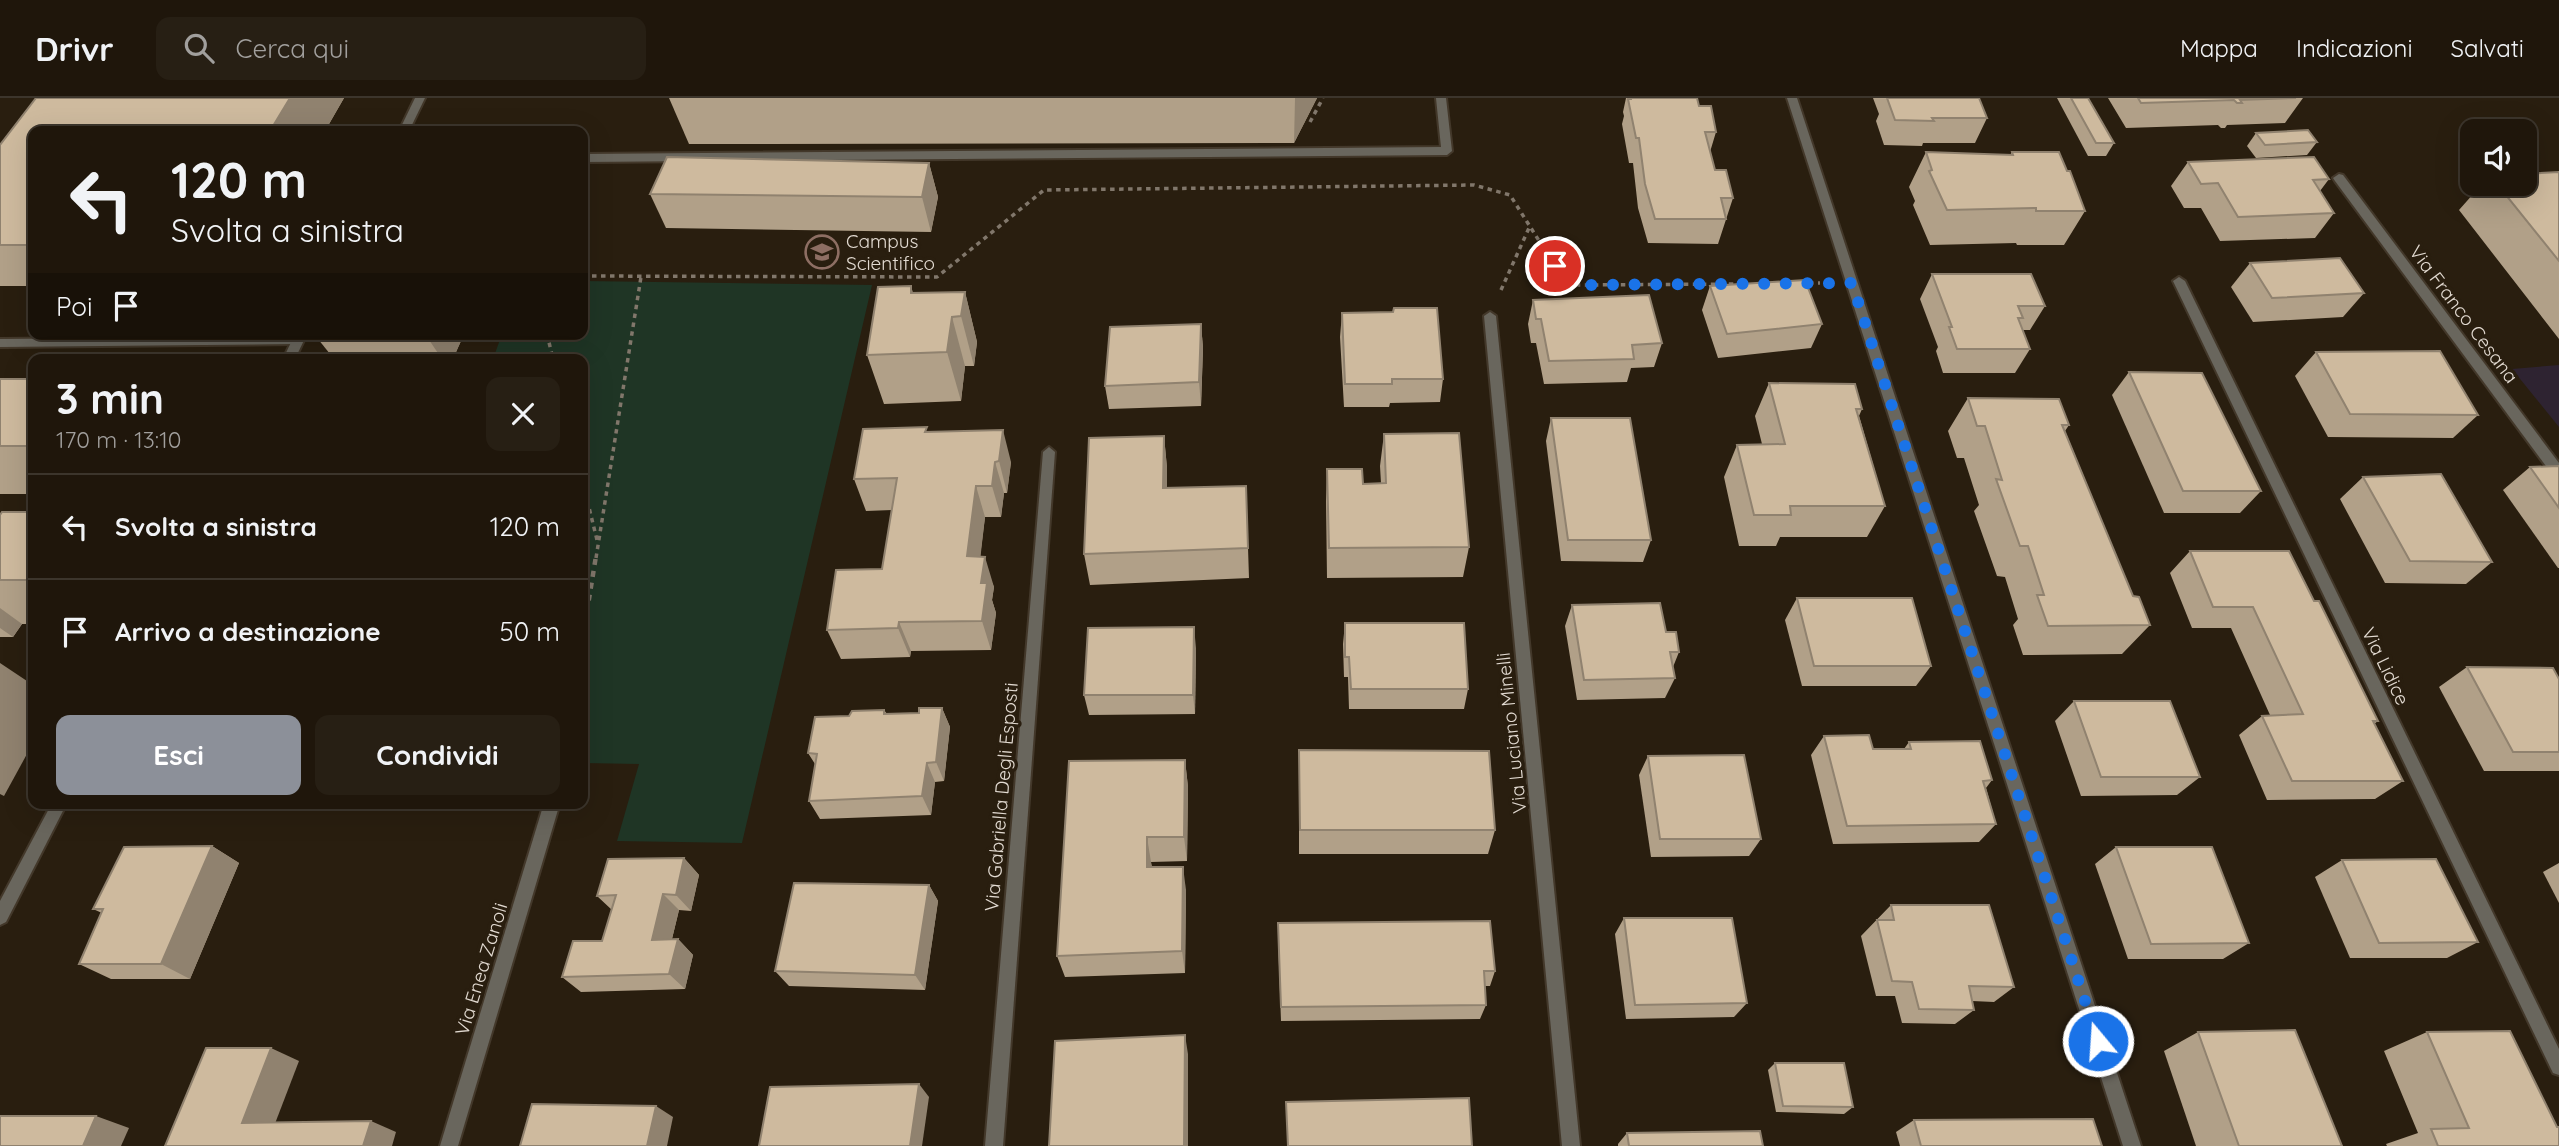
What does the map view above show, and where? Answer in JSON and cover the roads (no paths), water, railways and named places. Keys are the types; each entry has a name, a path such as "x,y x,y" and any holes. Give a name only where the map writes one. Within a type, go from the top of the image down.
{"street":[{"path":"406,126 420,98"},
{"path":"588,158 1447,150 1441,98"},
{"path":"1792,98 2132,1146"},
{"name":"Via Franco Cesana","path":"2339,178 2559,473"},
{"name":"Via Lidice","path":"2179,281 2559,1068"},
{"name":"Via Luciano Minelli","path":"1490,316 1571,1146"},
{"path":"0,343 150,340"},
{"name":"Via Gabriella Degli Esposti","path":"994,1146 1049,452"},
{"path":"0,917 57,809"},
{"name":"Via Enea Zanoli","path":"449,1146 550,809"}],"place":[{"name":"Campus Scientifico","path":"822,252"}]}
